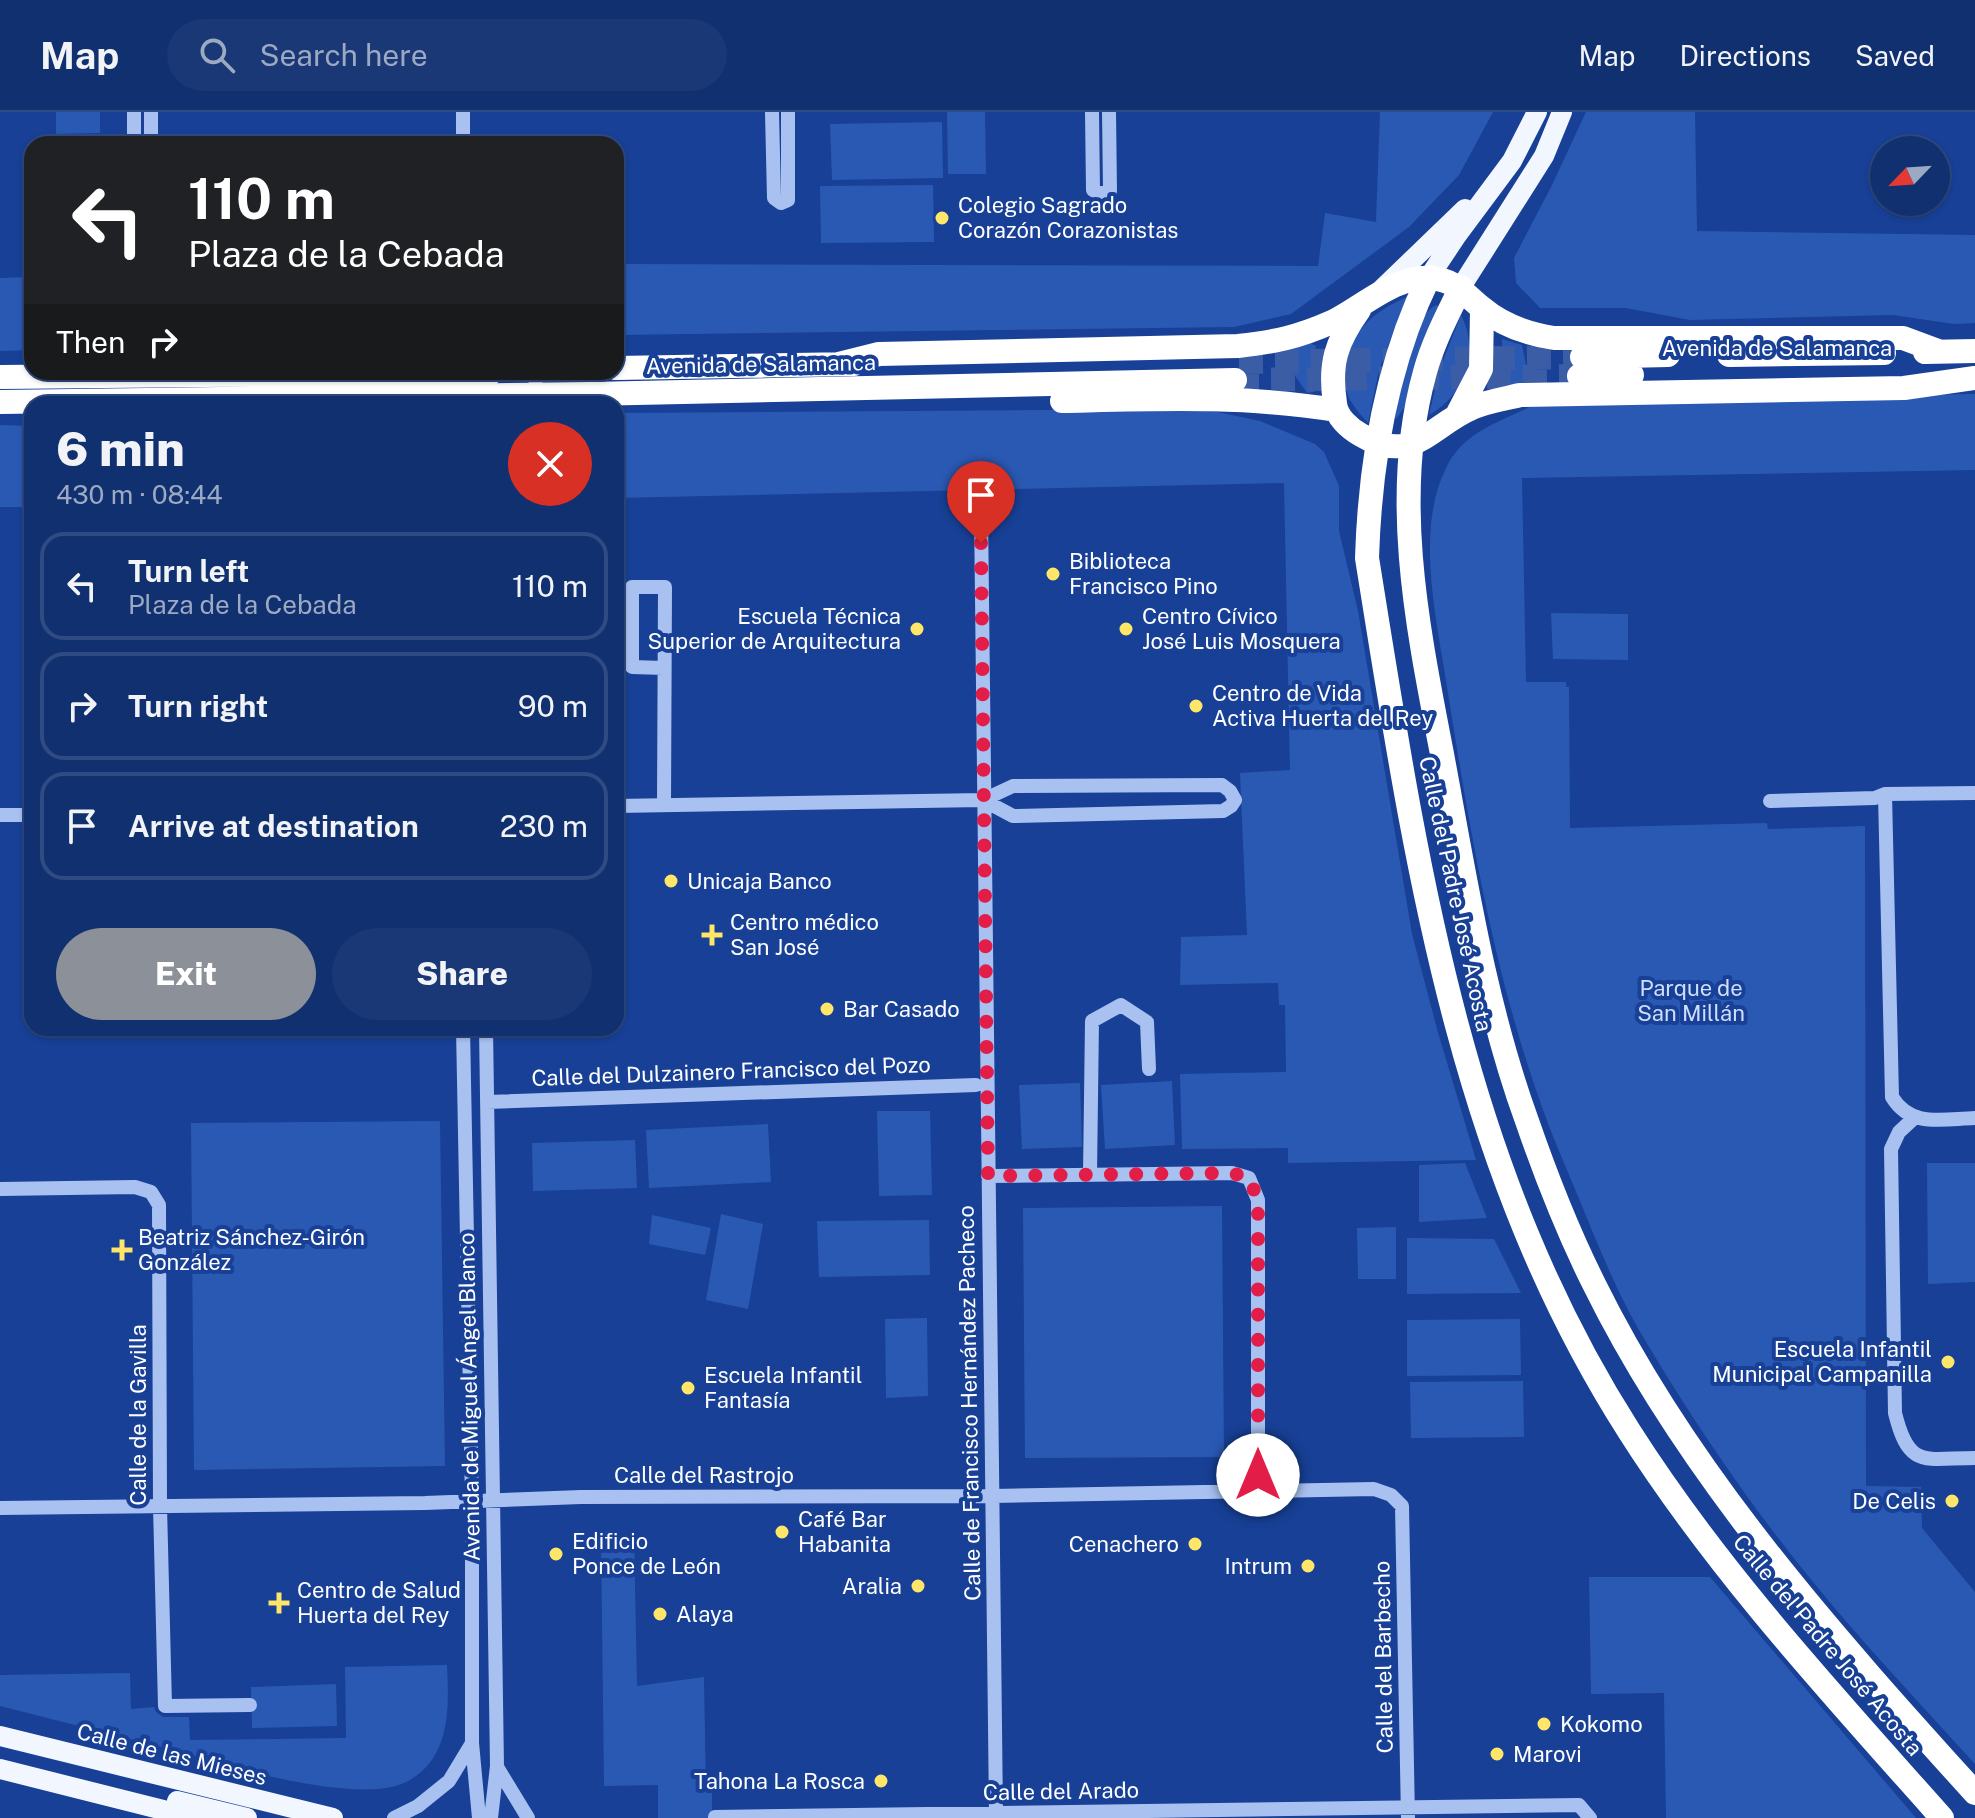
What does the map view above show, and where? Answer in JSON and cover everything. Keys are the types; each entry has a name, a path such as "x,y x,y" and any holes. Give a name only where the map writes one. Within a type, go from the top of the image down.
{"highway":[{"path":"839,364 879,354 1285,341 1396,285 1429,277 1461,287 1482,309 1529,334 1554,338 1903,338 1938,351"},
{"name":"Calle del Padre José Acosta","path":"1429,277 1404,335 1376,444 1369,499 1367,558 1433,938 1460,1045 1486,1129 1531,1248 1561,1312 1629,1431 1742,1588 1942,1818"},
{"name":"Calle del Padre José Acosta","path":"1461,287 1425,369 1415,415 1409,509 1411,571 1422,652 1476,936 1498,1029 1526,1119 1594,1284 1633,1355 1716,1483 1791,1581 1861,1665 1975,1793"},
{"path":"1369,300 1345,329 1332,371 1336,410 1352,430 1376,444 1412,445 1475,406 1520,395 1904,388 1975,375"},
{"path":"1457,415 1481,369 1482,309"},
{"name":"Avenida de Salamanca","path":"1975,351 1581,366 1975,375"},
{"name":"Avenida de Salamanca","path":"367,380 402,387 535,390 841,389 1237,371 839,364 624,368"},
{"name":"Avenida de Salamanca","path":"0,377 24,377"},
{"name":"Avenida de Salamanca","path":"342,396 444,380"},
{"path":"841,389 899,401 1208,399 1280,401 1336,410"},
{"name":"Avenida de Salamanca","path":"0,402 24,402"}],"main road":[{"path":"1429,277 1512,161 1537,112"},
{"path":"1461,287 1544,156 1562,112"},
{"path":"1369,300 1453,219 1490,189"},
{"name":"Calle de las Mieses","path":"0,1736 333,1818"},
{"path":"0,1769 195,1818"},
{"path":"123,1800 152,1795 247,1818"}],"street":[{"path":"134,112 134,136"},
{"path":"151,112 151,136"},
{"path":"463,112 463,136"},
{"path":"772,112 774,198 781,203 788,200 788,112"},
{"path":"1092,112 1093,190 1100,193 1110,191 1109,112"},
{"name":"Calle de Francisco Hernández Pacheco","path":"981,511 996,1813"},
{"path":"664,668 632,667 632,587 665,587 664,805"},
{"path":"624,806 983,800 1013,786 1222,785 1235,800 1223,811 1013,816 983,800"},
{"path":"1770,801 1875,798 1885,794 1975,793"},
{"path":"1885,794 1892,1097 1900,1111 1913,1119 1975,1118"},
{"path":"0,815 24,815"},
{"path":"1090,1174 1092,1021 1121,1005 1147,1022 1149,1069"},
{"name":"Avenida de Miguel Ángel Blanco","path":"463,1036 472,1501 472,1743 479,1818"},
{"name":"Avenida de Miguel Ángel Blanco","path":"486,1036 497,1766 491,1818"},
{"name":"Calle del Dulzainero Francisco del Pozo","path":"487,1102 976,1085"},
{"path":"1913,1119 1899,1132 1891,1149 1895,1413 1901,1439 1909,1451 1924,1458 1975,1458"},
{"path":"988,1176 1232,1173 1249,1178 1258,1200 1258,1492"},
{"name":"Calle de la Gavilla","path":"0,1189 135,1187 151,1192 159,1205 160,1506 165,1706 250,1705"},
{"name":"Calle del Rastrojo","path":"0,1508 1374,1489 1391,1495 1402,1506"},
{"name":"Calle del Barbecho","path":"1402,1506 1408,1813"},
{"path":"394,1818 418,1806 449,1781 472,1743"},
{"name":"Avenida de Miguel Ángel Blanco","path":"497,1766 528,1818"},
{"path":"1408,1813 1579,1805 1590,1818"},
{"name":"Calle del Arado","path":"715,1817 1408,1813"}],"green space":[{"path":"56,112 100,112 100,133 56,134"},
{"path":"947,112 985,112 986,174 948,174"},
{"path":"1380,112 1493,112 1459,175 1409,227 1291,314 1234,327 624,335 624,264 1318,266 1325,213 1376,222"},
{"path":"1586,112 1695,112 1697,231 1975,235 1975,323 1954,324 1893,315 1690,320 1626,308 1540,308 1516,283 1514,258"},
{"path":"942,122 943,178 832,180 830,124"},
{"path":"933,185 934,242 821,243 820,186"},
{"path":"24,277 24,350 0,351 0,278"},
{"path":"1407,297 1379,370 1368,423 1355,408 1346,388 1350,346 1373,317"},
{"path":"1439,306 1410,384 1406,405 1397,418 1393,418 1413,339 1428,312"},
{"path":"1461,315 1469,343 1466,371 1452,396 1429,415 1440,368"},
{"path":"1502,339 1522,345 1531,390 1496,389 1502,366"},
{"path":"1308,342 1316,346 1314,392 1307,393 1277,350"},
{"name":"Parque de San Millán","path":"1975,394 1975,470 1522,478 1526,682 1566,682 1566,687 1569,687 1570,828 1767,823 1768,829 1865,826 1866,1486 1921,1487 1922,1528 1975,1592 1975,1764 1846,1621 1752,1503 1660,1365 1606,1263 1542,1107 1497,954 1456,745 1431,579 1430,549 1436,493 1454,455 1474,435 1539,402"},
{"path":"1203,409 1260,421 1315,444 1324,452 1339,486 1339,531 1358,611 1412,934 1476,1160 1288,1163 1288,1148 1182,1149 1180,1074 1286,1072 1285,1005 1279,1005 1278,983 1180,985 1181,937 1247,935 1240,773 1290,770 1284,483 624,498 624,413"},
{"path":"0,425 24,426 24,507 0,507"},
{"path":"1551,613 1628,614 1628,660 1553,659"},
{"path":"1172,1081 1175,1145 1105,1149 1101,1085"},
{"path":"1080,1083 1082,1147 1022,1149 1019,1085"},
{"path":"877,1111 930,1111 932,1195 879,1196"},
{"path":"440,1121 445,1466 194,1470 191,1123"},
{"path":"768,1124 771,1182 649,1188 646,1130"},
{"path":"635,1140 637,1188 533,1191 532,1143"},
{"path":"1465,1163 1487,1218 1419,1222 1419,1165"},
{"path":"1927,1163 1975,1163 1975,1282 1928,1284"},
{"path":"1222,1206 1224,1457 1025,1458 1023,1208"},
{"path":"721,1214 763,1224 748,1309 706,1300"},
{"path":"652,1215 711,1228 705,1255 649,1244"},
{"path":"929,1220 930,1275 819,1277 817,1221"},
{"path":"1396,1227 1396,1279 1358,1279 1357,1228"},
{"path":"1407,1238 1494,1239 1521,1293 1407,1294"},
{"path":"927,1318 928,1396 886,1398 885,1319"},
{"path":"1520,1319 1521,1375 1407,1376 1407,1320"},
{"path":"1523,1381 1524,1437 1411,1438 1410,1382"},
{"path":"634,1535 637,1686 704,1677 706,1793 712,1793 712,1818 658,1818 658,1785 604,1786 601,1537"},
{"path":"1589,1577 1710,1577 1916,1818 1666,1818 1664,1693 1591,1694"},
{"path":"447,1665 447,1714 440,1744 423,1770 410,1780 387,1788 322,1786 246,1771 0,1706 0,1675 130,1673 131,1709 154,1707 163,1717 189,1717 190,1740 346,1738 345,1667"},
{"path":"336,1684 337,1726 252,1728 251,1687"}],"tunnel":[{"path":"1239,362 1582,357"},
{"path":"1235,380 1579,376"}],"place":[{"name":"Colegio Sagrado Corazón Corazonistas","path":"942,218"},
{"name":"Biblioteca Francisco Pino","path":"1053,574"},
{"name":"Escuela Técnica Superior de Arquitectura","path":"917,629"},
{"name":"Centro Cívico José Luis Mosquera","path":"1126,629"},
{"name":"Centro de Vida Activa Huerta del Rey","path":"1196,706"},
{"name":"Unicaja Banco","path":"671,881"},
{"name":"Centro médico San José","path":"712,935"},
{"name":"Bar Casado","path":"827,1009"},
{"name":"Beatriz Sánchez-Girón González","path":"122,1250"},
{"name":"Escuela Infantil Municipal Campanilla","path":"1948,1362"},
{"name":"Escuela Infantil Fantasía","path":"688,1388"},
{"name":"De Celis","path":"1952,1501"},
{"name":"Café Bar Habanita","path":"782,1532"},
{"name":"Cenachero","path":"1195,1544"},
{"name":"Edificio Ponce de León","path":"556,1554"},
{"name":"Intrum","path":"1308,1566"},
{"name":"Aralia","path":"918,1586"},
{"name":"Centro de Salud Huerta del Rey","path":"279,1603"},
{"name":"Alaya","path":"660,1614"},
{"name":"Kokomo","path":"1544,1724"},
{"name":"Marovi","path":"1497,1754"},
{"name":"Tahona La Rosca","path":"881,1781"}],"route":[{"path":"981,543 988,1176 1232,1173 1249,1178 1258,1200 1258,1475"}]}
